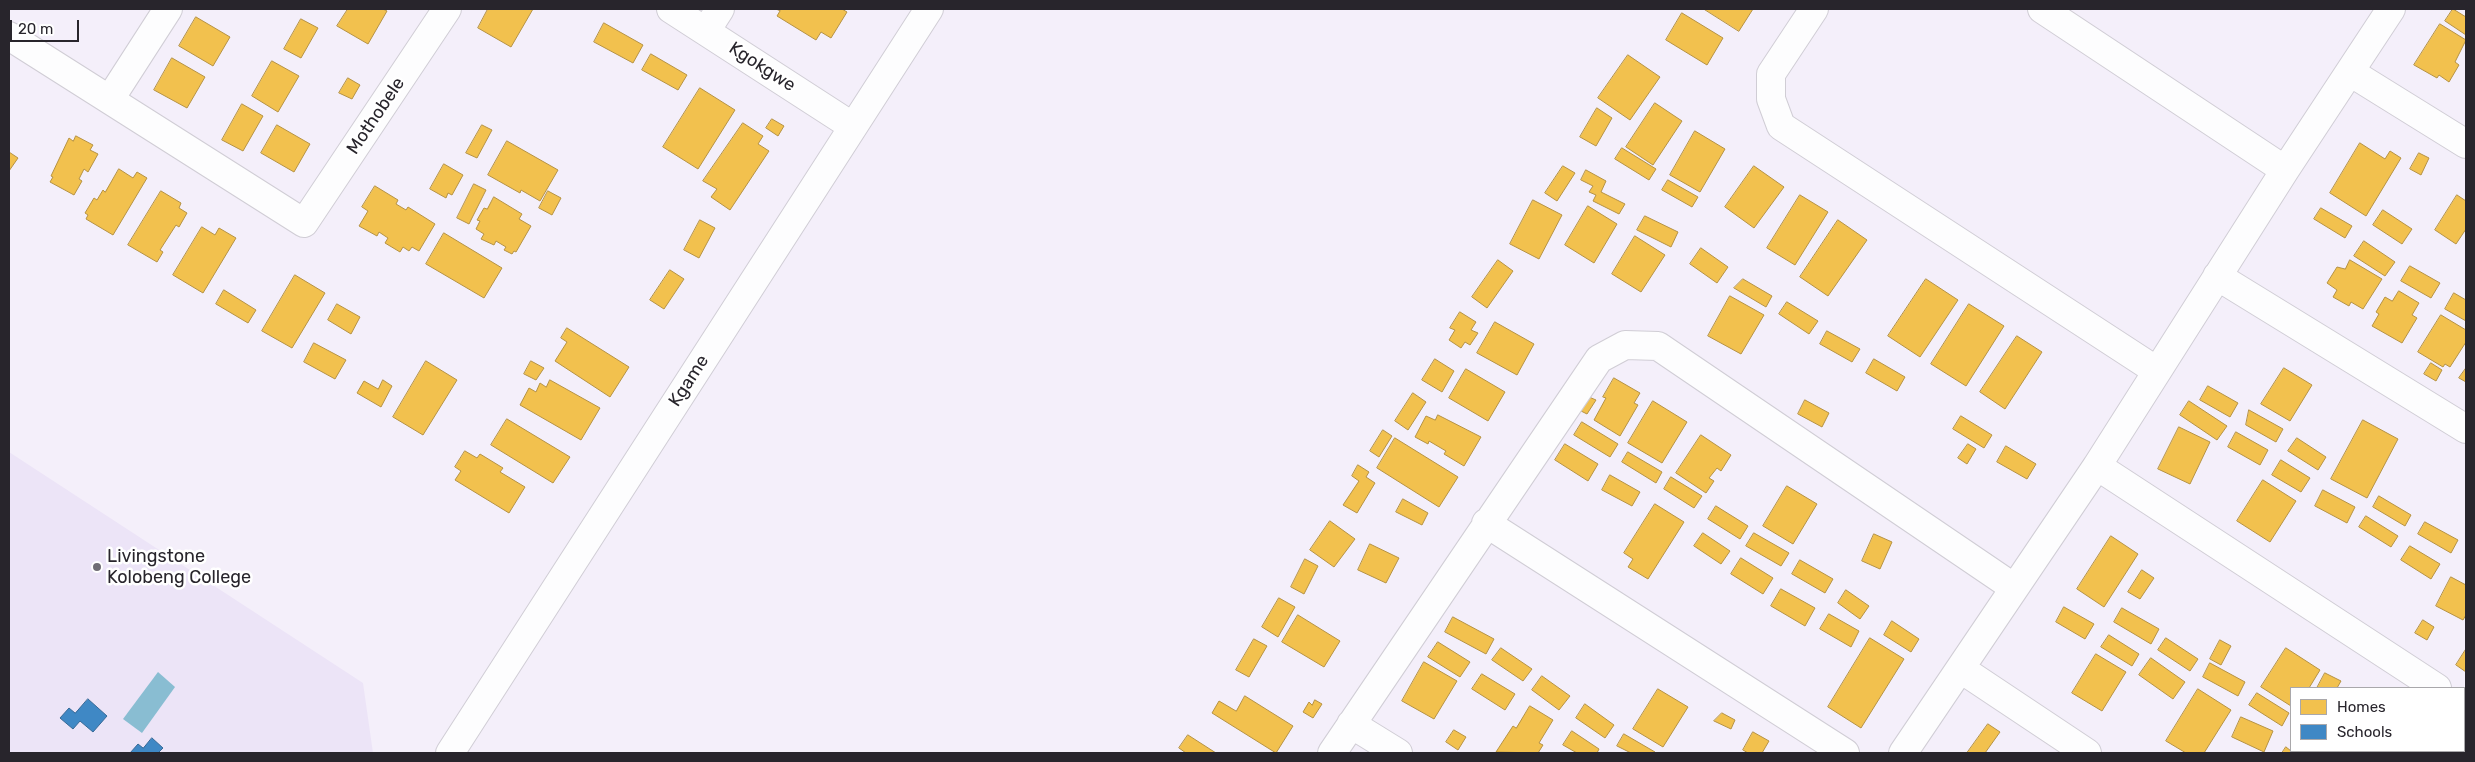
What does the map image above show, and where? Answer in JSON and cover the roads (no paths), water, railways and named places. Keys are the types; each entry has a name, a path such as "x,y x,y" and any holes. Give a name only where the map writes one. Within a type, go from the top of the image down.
{"street":[{"path":"9,36 110,99 168,9"},
{"name":"Mothobele","path":"110,99 304,223 447,9"},
{"name":"Kgokgwe","path":"671,9 713,20 852,126"},
{"name":"Kgame","path":"450,753 929,9"},
{"path":"1814,9 1771,74 1771,99 1781,126 2157,372"},
{"path":"2042,9 2285,170"},
{"path":"1903,753 2097,466 2285,170 2391,9"},
{"path":"2350,72 2466,144"},
{"path":"2217,276 2466,429"},
{"path":"1332,753 1486,523 1599,359 1625,345 1658,346 2014,587"},
{"path":"2097,466 2435,687"},
{"path":"1486,523 1845,753"},
{"path":"1961,669 2087,753"},
{"path":"1351,724 1398,753"}],"water":[{"path":"158,672 175,687 142,733 123,719"}],"place":[{"name":"Livingstone Kolobeng College","path":"97,567"}]}
